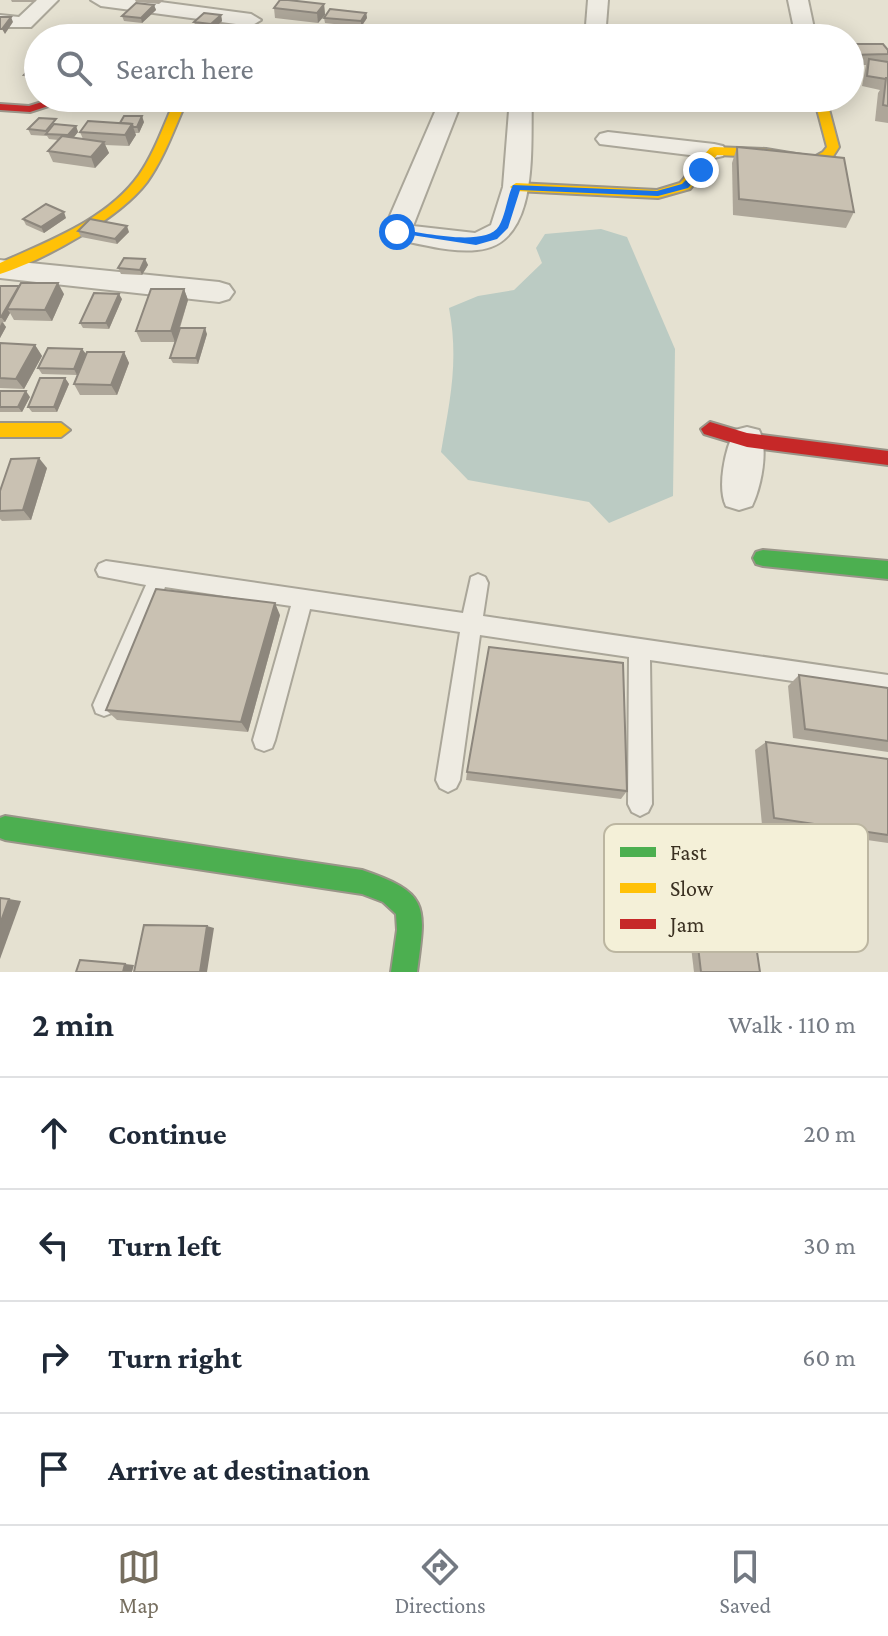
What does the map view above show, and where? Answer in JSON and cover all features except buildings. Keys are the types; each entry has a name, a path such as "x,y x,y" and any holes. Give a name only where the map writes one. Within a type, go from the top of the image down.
{"street":[{"path":"0,21 24,23 48,0"},
{"path":"101,0 171,4 251,20"},
{"path":"247,24 267,0"},
{"path":"596,24 598,0"},
{"path":"798,0 803,24"},
{"path":"0,107 24,109"},
{"path":"0,269 36,252 117,204 140,184 175,112"},
{"path":"446,112 397,232 458,242 493,237 503,228 516,187 520,112"},
{"path":"608,139 714,151 766,153 815,161 828,155 833,147 824,112"},
{"path":"516,187 658,194 685,186 714,151"},
{"path":"0,269 219,292"},
{"path":"710,429 747,440 888,458"},
{"path":"0,430 61,430"},
{"path":"739,495 747,440"},
{"path":"763,558 888,570"},
{"path":"5,828 362,882 391,892 408,908 410,930 404,972"}],"lane":[{"path":"106,570 888,685"},
{"path":"104,705 159,578"},
{"path":"448,780 469,624 478,583"},
{"path":"264,740 303,599"},
{"path":"639,649 640,804"}],"shaded area":[{"path":"601,229 627,237 675,349 673,496 609,523 589,502 468,480 441,452 453,363 449,308 478,296 514,290 542,263 536,248 545,234"}],"traffic: fast":[{"path":"763,558 888,570"},
{"path":"5,828 362,882 391,892 408,908 410,930 404,972"}],"traffic: slow":[{"path":"0,269 76,232 113,209 141,181 176,112"},
{"path":"516,187 658,194 685,186 714,151 766,153 815,161 828,155 833,147 824,112"},
{"path":"0,430 61,430"}],"traffic: jam":[{"path":"0,107 24,109"},
{"path":"710,429 747,440 888,458"}],"route":[{"path":"397,232 476,242 493,237 503,228 516,187 658,194 685,186 701,170"}]}
